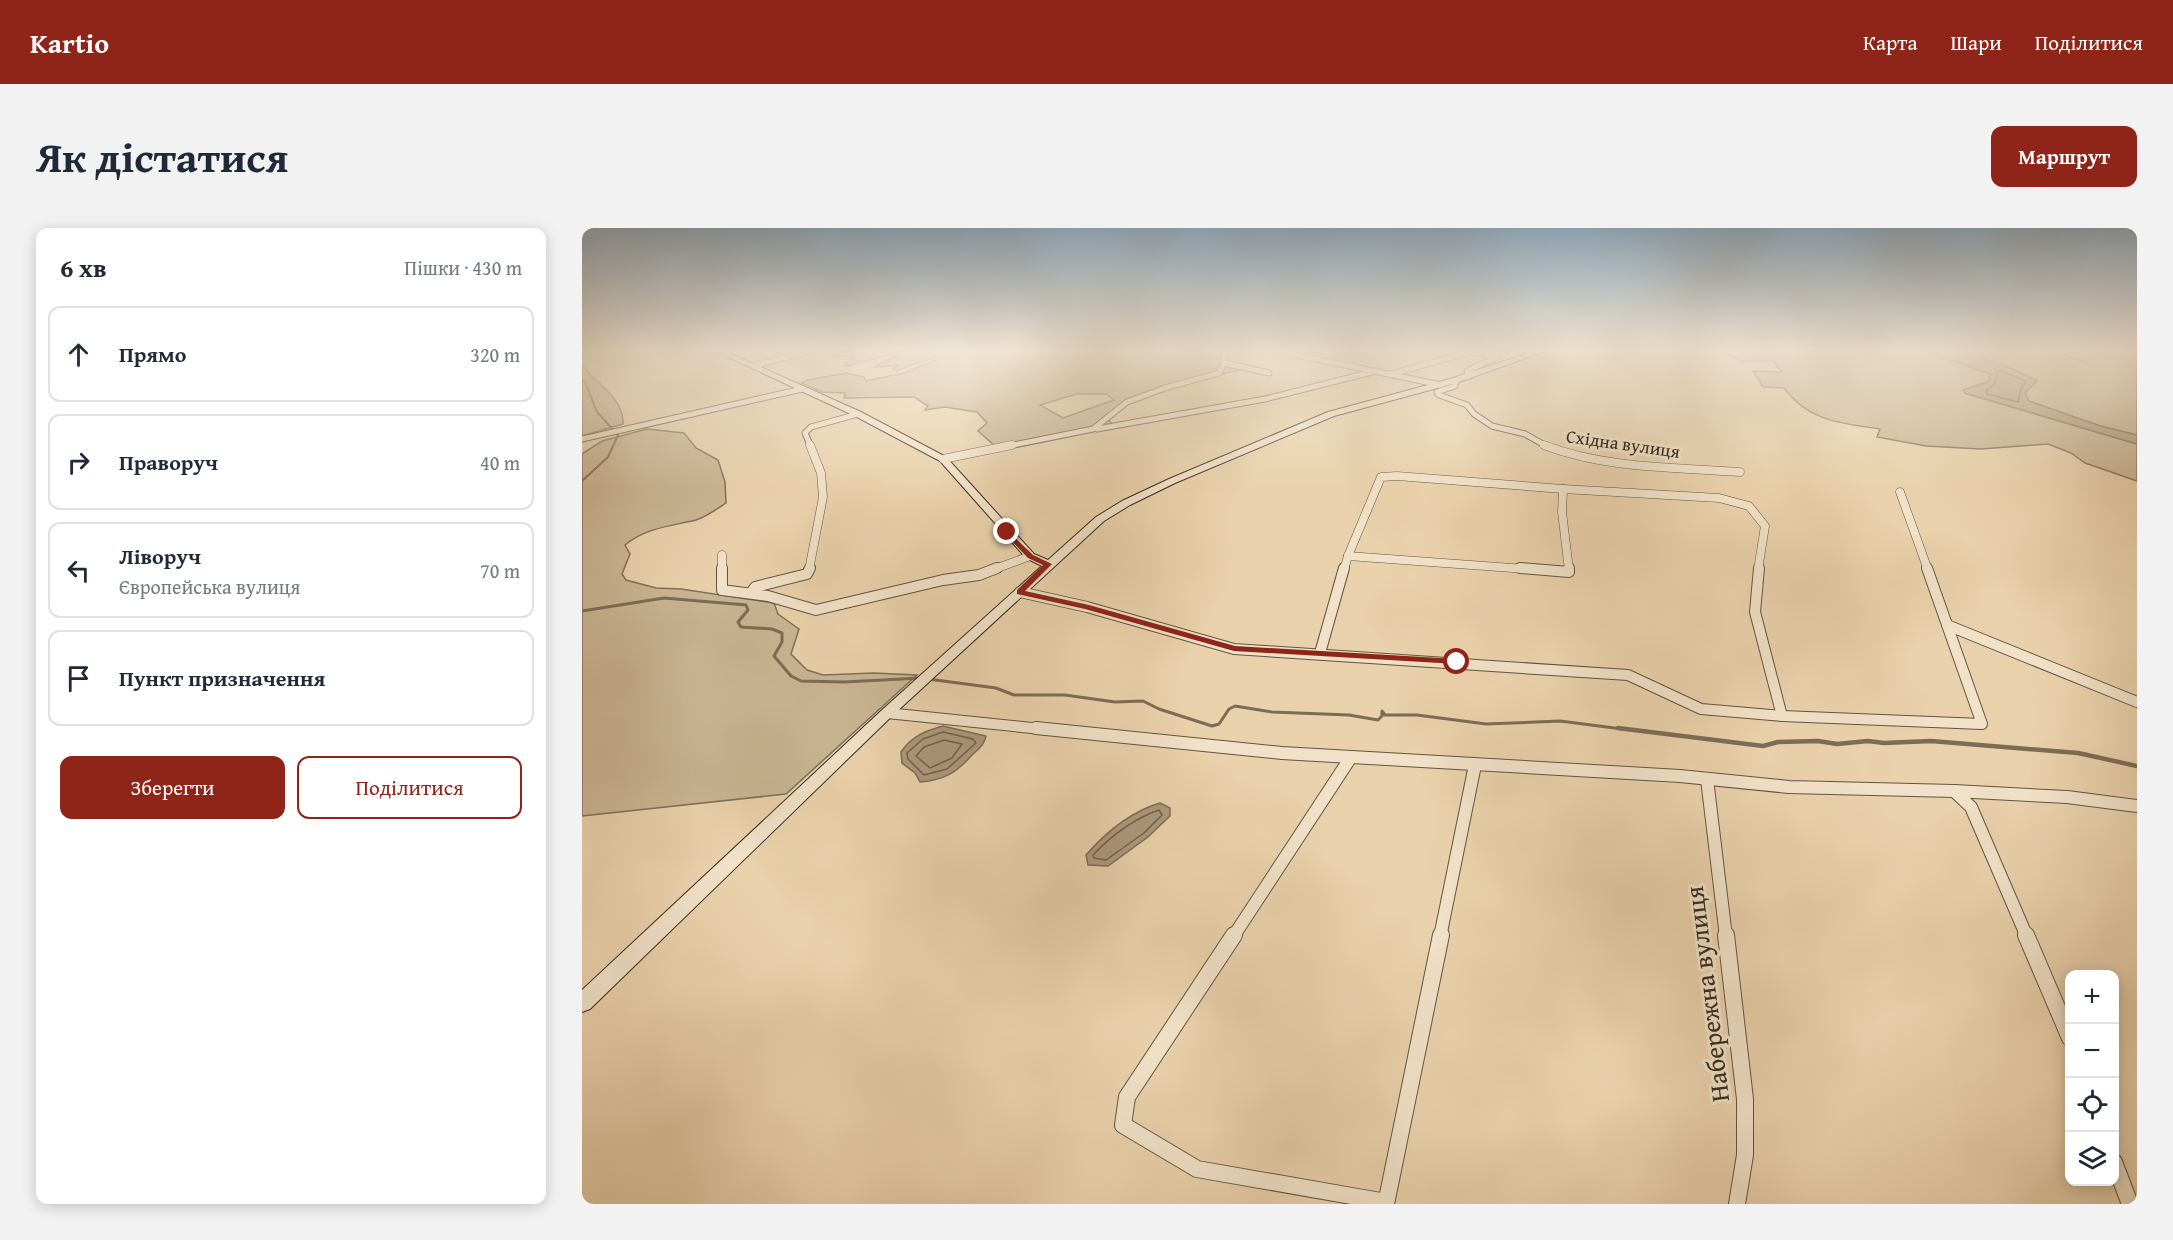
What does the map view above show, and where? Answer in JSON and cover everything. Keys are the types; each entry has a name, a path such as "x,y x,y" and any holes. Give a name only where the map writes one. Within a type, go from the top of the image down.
{"main road":[{"path":"819,397 858,414 943,459 1030,556 1048,564"},
{"path":"582,1003 933,670 1100,519 1126,503 1172,481 1331,414 1397,397"}],"street":[{"path":"582,440 769,397"},
{"path":"1093,429 1127,402 1142,397"},
{"path":"943,459 1275,397"},
{"name":"Східна вулиця","path":"1443,397 1467,405 1474,414 1492,426 1525,434 1543,445 1569,455 1617,462 1740,472"},
{"path":"751,592 755,587 807,574 810,569 823,497 821,473 804,433 811,427 858,414"},
{"path":"1320,653 1348,556 1381,477 1719,498 1749,506 1766,526 1760,551 1755,612 1782,716"},
{"path":"1348,556 1569,572 1562,512 1563,489"},
{"path":"1020,592 1087,607 1234,649 1628,675 1701,709 1782,716 1982,724 1900,492"},
{"path":"722,555 722,590 751,592 816,610 943,580 979,575 1030,556"},
{"path":"1947,625 2137,702"},
{"path":"887,713 1158,742 1351,757 1707,779 1789,787 1954,790 2067,797 2137,806"},
{"path":"1351,757 1127,1097 1124,1125 1197,1169 1386,1203 1475,765"},
{"name":"Набережна вулиця","path":"1707,779 1745,1099 1745,1155 1737,1204"},
{"path":"1954,790 1971,807 2065,1026"},
{"path":"2119,1173 2130,1204"}],"shaded area":[{"path":"582,397 612,397 619,406 623,424 582,436"},
{"path":"844,397 1068,397 1040,405 1063,418 1114,400 1109,397 1143,397 1107,418 1113,425 1096,424 1089,428 995,446 978,431 987,423 977,412 945,407 925,410 928,406 914,397"},
{"path":"1792,397 1977,397 2137,444 2137,481 2085,463 2071,453 2048,444 1981,449 1926,446 1877,437 1880,429 1827,419 1804,408"},
{"path":"2027,397 2137,397 2137,435 2100,426 2029,401"},
{"path":"647,429 684,433 696,448 718,460 725,482 726,503 700,519 650,531 625,545 630,554 622,574 626,580 656,588 681,589 774,603 778,614 799,629 791,654 807,670 823,675 873,673 917,675 786,794 582,816 582,454 602,441"}],"water":[{"path":"1977,397 2027,397 2029,401 2100,426 2137,435 2137,444"},
{"path":"943,726 986,736 980,747 955,771 943,777 920,782 915,773 902,763 901,752 919,735"},
{"path":"1160,803 1170,808 1170,816 1148,837 1108,866 1088,865 1086,855 1110,831 1129,817"}],"waterway":[{"path":"582,481 608,457 618,435 597,412 591,397"},
{"path":"582,611 664,598 746,605 748,610 738,622 741,627 772,629 782,633 782,642 774,656 791,676 801,681 844,682 921,678"},
{"path":"928,679 996,688 1014,695 1065,695 1115,702 1143,701 1159,709 1212,726 1219,724 1229,709 1235,706 1272,712 1349,715 1378,720 1382,716 1382,711 1385,715 1417,715 1486,724 1560,721 1630,730"},
{"path":"1618,728 1763,746 1778,742 1818,741 1837,744 1868,741 1884,743 1931,741 2078,753 2137,766"}],"route":[{"path":"1007,532 1030,556 1048,564 1020,592 1038,594 1087,607 1234,649 1457,662"}]}
